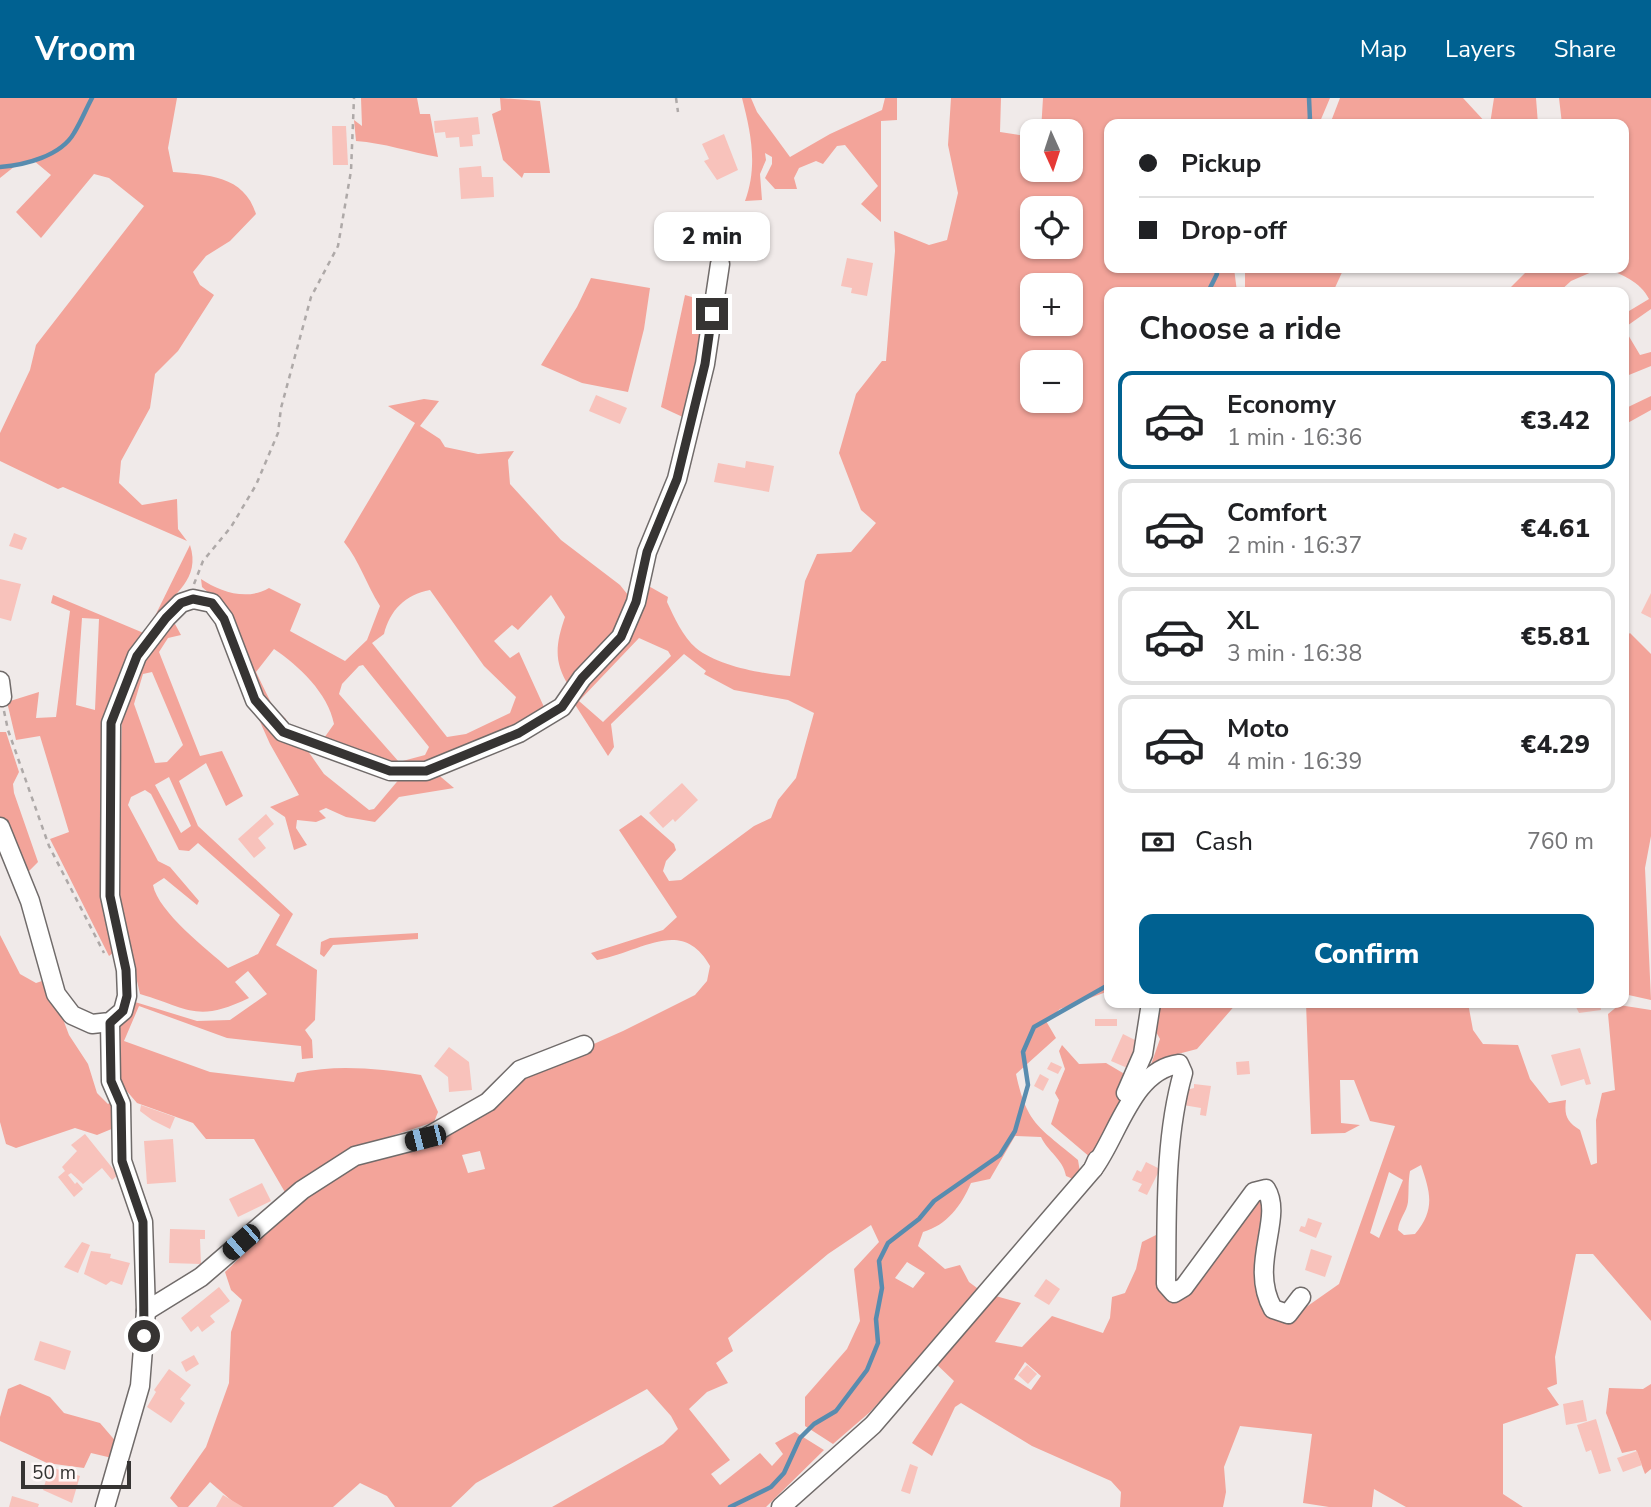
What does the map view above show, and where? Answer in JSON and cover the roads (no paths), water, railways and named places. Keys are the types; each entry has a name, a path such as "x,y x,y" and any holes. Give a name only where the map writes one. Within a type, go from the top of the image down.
{"street":[{"path":"0,827 30,901 56,994 72,1015 92,1024 110,1023 123,1011 127,996 126,970 110,896 111,723 137,656 181,603 188,600 212,603 224,619 255,700 283,732 390,771 426,771 519,733 562,707 582,678 621,637 636,602 647,552 677,479 705,364 720,264"},
{"path":"1093,1169 1143,1054 1150,1008"},
{"path":"105,1507 139,1385 146,1311 143,1222 122,1161 121,1104 111,1081 110,1023"},
{"path":"146,1311 201,1276 302,1190 355,1156 425,1138 488,1102 520,1070 583,1045"},
{"path":"781,1507 873,1425 1093,1169 1107,1150 1144,1082 1163,1066 1179,1064 1183,1073 1176,1098 1168,1158 1166,1284 1174,1293 1184,1287 1254,1192 1266,1189 1272,1199 1263,1266 1266,1296 1273,1309 1288,1314 1301,1297"}],"waterway":[{"path":"0,167 41,158 60,148 74,133 92,98"},
{"path":"1309,98 1310,119"},
{"path":"1210,287 1217,273"},
{"path":"730,1507 771,1487 784,1473 800,1438 814,1424 836,1411 867,1370 878,1343 876,1319 882,1288 879,1261 888,1243 919,1219 934,1201 1000,1155 1015,1131 1028,1085 1023,1052 1034,1027 1104,987"}]}
